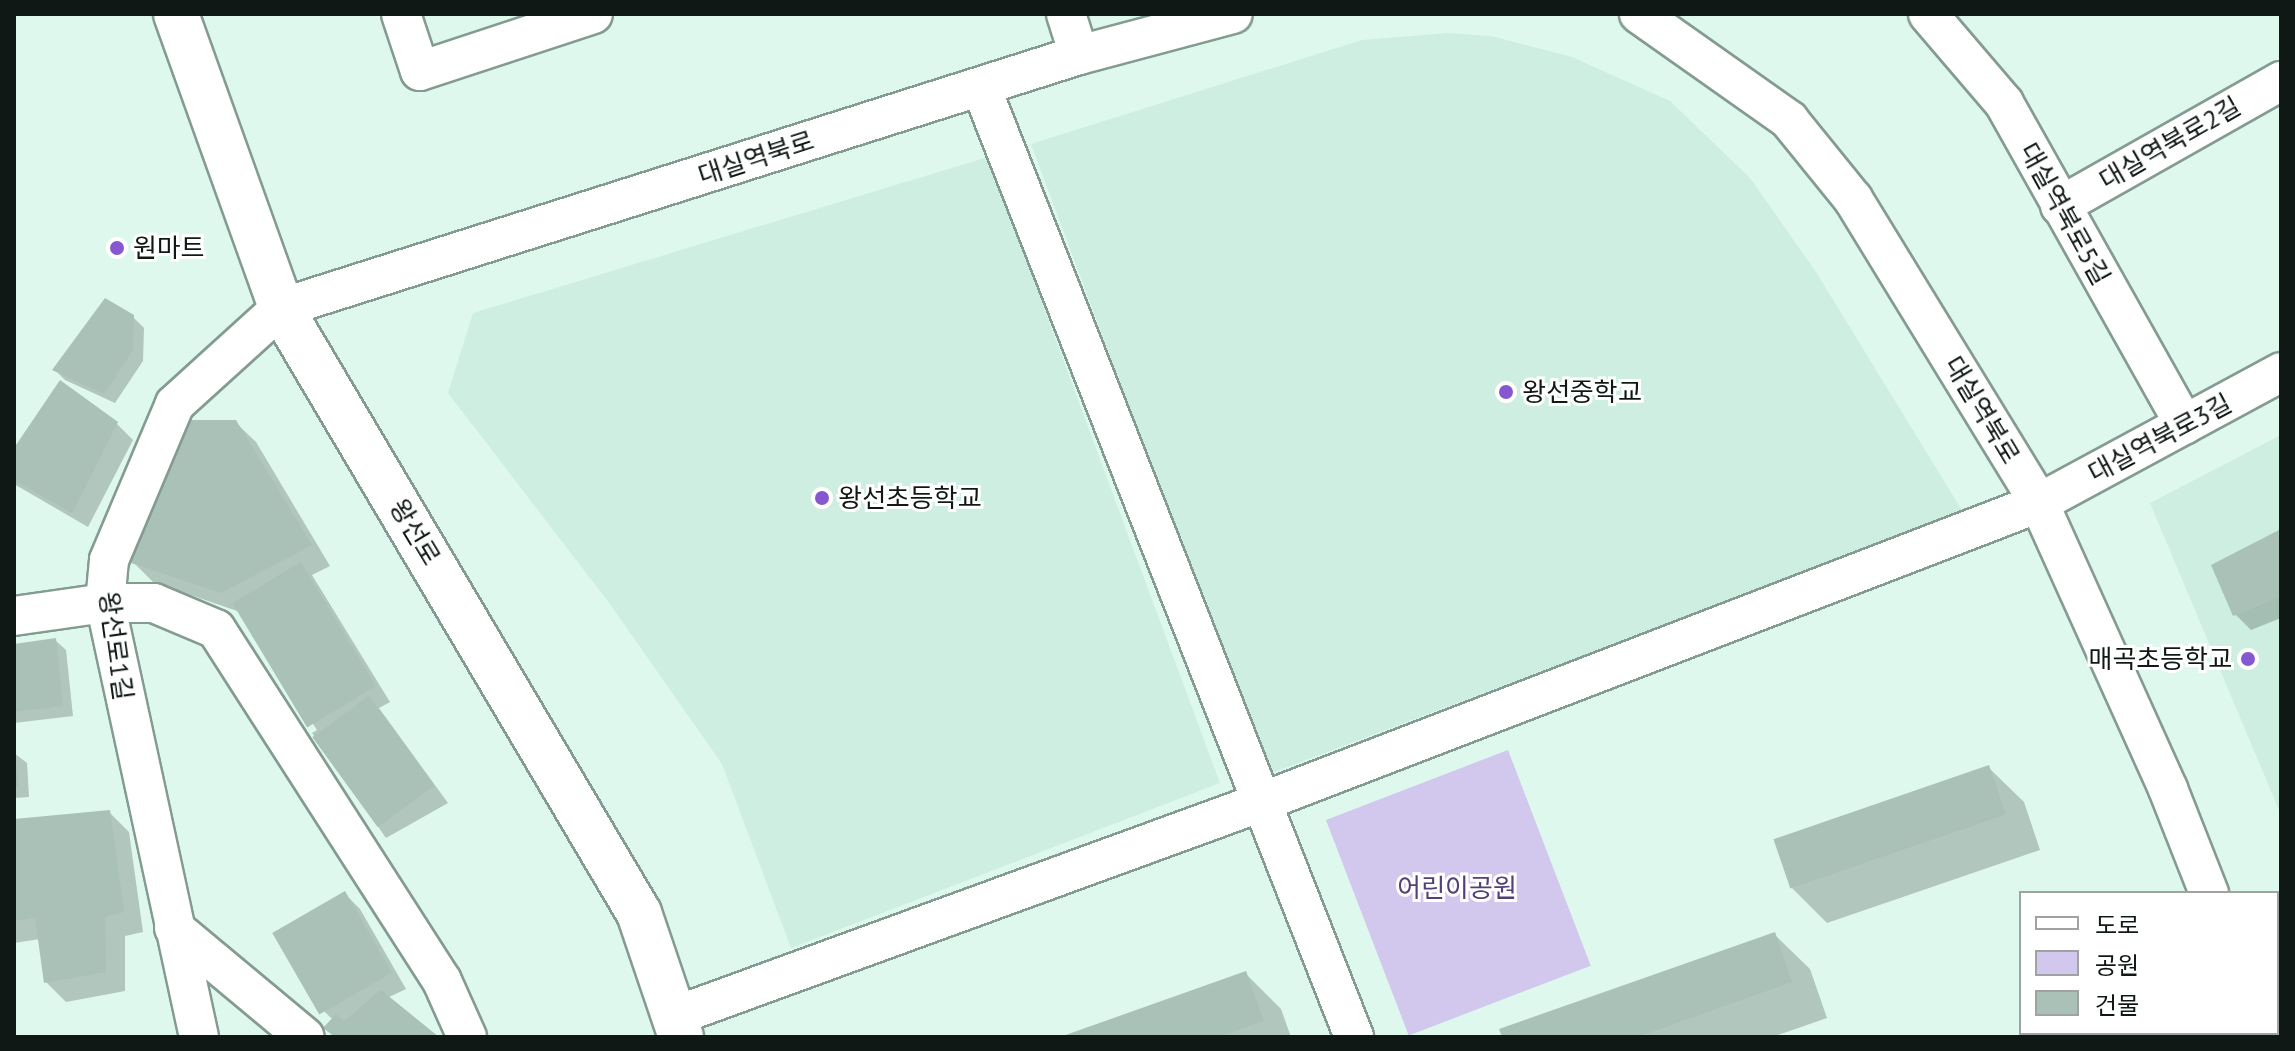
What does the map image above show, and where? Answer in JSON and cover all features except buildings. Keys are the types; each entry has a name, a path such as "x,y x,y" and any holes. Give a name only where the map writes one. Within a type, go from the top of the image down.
{"main road":[{"name":"왕선로","path":"176,14 281,308 639,913 678,1027"}],"street":[{"path":"401,14 420,71 593,14"},
{"path":"1066,14 1079,55"},
{"name":"대실역북로","path":"281,308 1079,55 1233,14"},
{"name":"대실역북로","path":"1639,14 1789,120 1835,176 2039,503 2168,789 2208,891"},
{"name":"대실역북로5길","path":"1928,14 2004,103 2185,425"},
{"name":"대실역북로2길","path":"2060,206 2281,81"},
{"path":"981,87 1259,803 1354,1037"},
{"name":"왕선로1길","path":"199,1037 105,603 109,560 175,404 281,308"},
{"name":"대실역북로3길","path":"678,1027 2039,503 2281,372"},
{"path":"14,616 105,603 154,603 216,629 442,981 467,1037"},
{"path":"174,928 305,1037"}],"shaded area":[{"name":"왕선중학교","path":"1447,33 1491,36 1572,57 1670,101 1750,178 1816,272 1963,512 1266,775 1031,144 1362,40"},
{"name":"왕선초등학교","path":"988,157 1220,783 791,948 722,764 610,604 448,393 473,313"},
{"name":"매곡초등학교","path":"2281,435 2281,815 2150,503"}],"green space":[{"name":"어린이공원","path":"1508,750 1591,966 1409,1036 1326,820"}],"place":[{"name":"원마트","path":"117,248"},
{"name":"왕선중학교","path":"1506,392"},
{"name":"왕선초등학교","path":"822,498"},
{"name":"매곡초등학교","path":"2248,659"}]}
